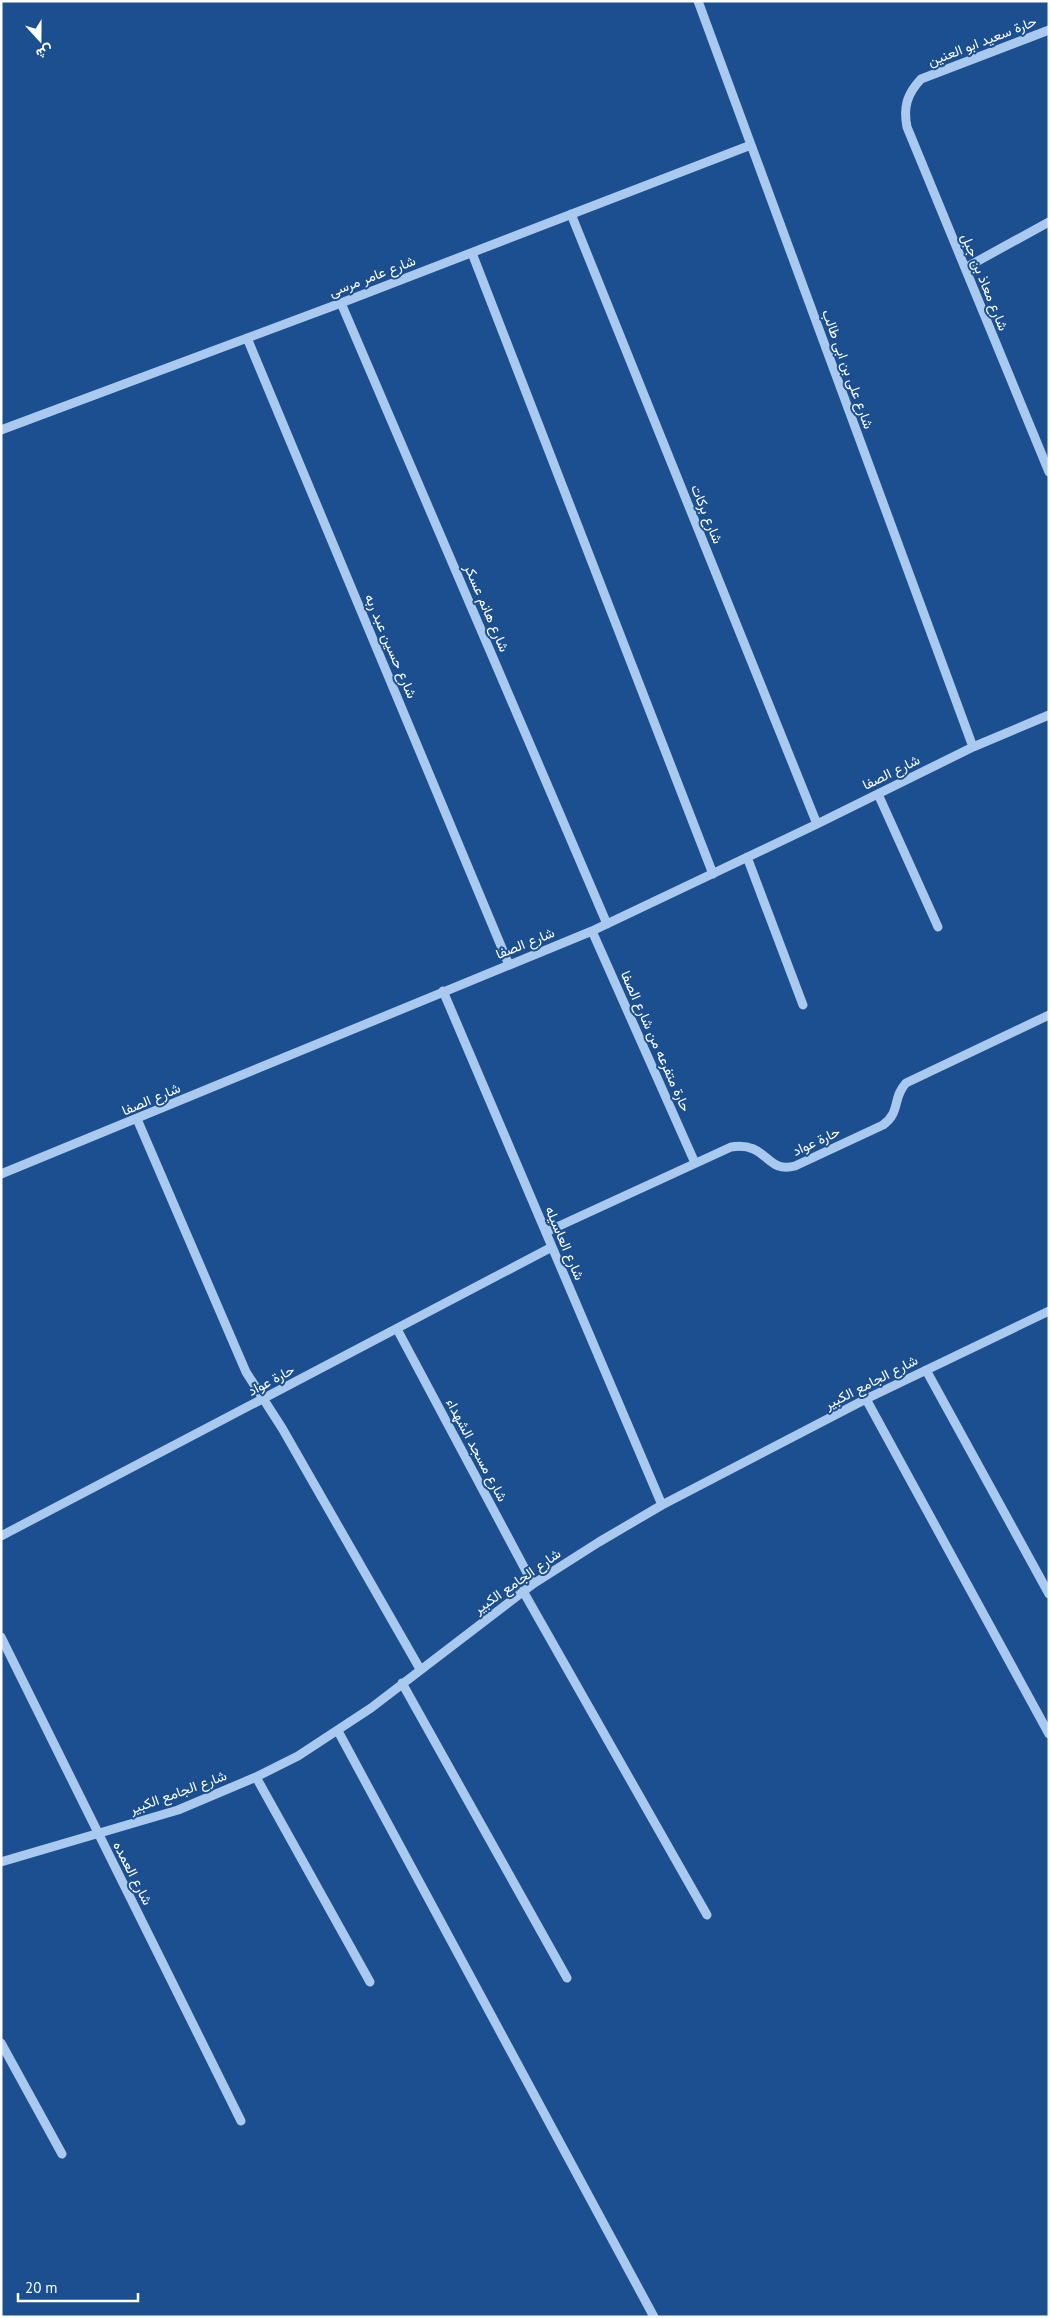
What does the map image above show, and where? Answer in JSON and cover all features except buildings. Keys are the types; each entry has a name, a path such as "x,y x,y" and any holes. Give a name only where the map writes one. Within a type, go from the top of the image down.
{"street":[{"name":"شارع على بن ابى طالب","path":"698,1 973,747"},
{"name":"حارة سعيد ابو العنين","path":"906,101 912,89 921,79 1049,30"},
{"name":"شارع معاذ بن جبل","path":"906,101 904,114 907,127 1049,472"},
{"name":"شارع عامر مرسى","path":"1,430 341,303 751,145"},
{"name":"شارع بركات","path":"571,214 817,824"},
{"path":"964,268 1049,222"},
{"path":"472,253 713,874"},
{"name":"شارع هانم عسكر","path":"341,303 607,924"},
{"name":"شارع حسين عبد ربه","path":"247,338 509,964"},
{"name":"شارع الصفا","path":"1,1174 137,1120 443,991 592,931 973,747 1049,715"},
{"path":"878,794 938,927"},
{"path":"747,857 803,1005"},
{"name":"حارة متفرعه من شارع الصفا","path":"592,931 695,1163"},
{"name":"شارع العاسيله","path":"443,991 662,1505"},
{"name":"حارة عواد","path":"546,1232 730,1146 743,1145 755,1148 774,1165 788,1168 795,1166 892,1119 896,1109 897,1096 906,1083 1049,1015"},
{"path":"137,1120 231,1342 420,1669"},
{"name":"حارة عواد","path":"1,1536 552,1247"},
{"name":"شارع الجامع الكبير","path":"1,1862 178,1810 256,1777 338,1731 532,1584 662,1505 866,1399 1049,1311"},
{"name":"شارع مسجد الشهداء","path":"397,1329 532,1584"},
{"path":"926,1370 1049,1594"},
{"path":"866,1399 1049,1734"},
{"path":"524,1591 707,1915"},
{"name":"شارع العمده","path":"1,1637 241,2120"},
{"path":"402,1683 568,1978"},
{"path":"338,1731 654,2317"},
{"path":"256,1777 370,1982"},
{"path":"1,2043 62,2154"}]}
